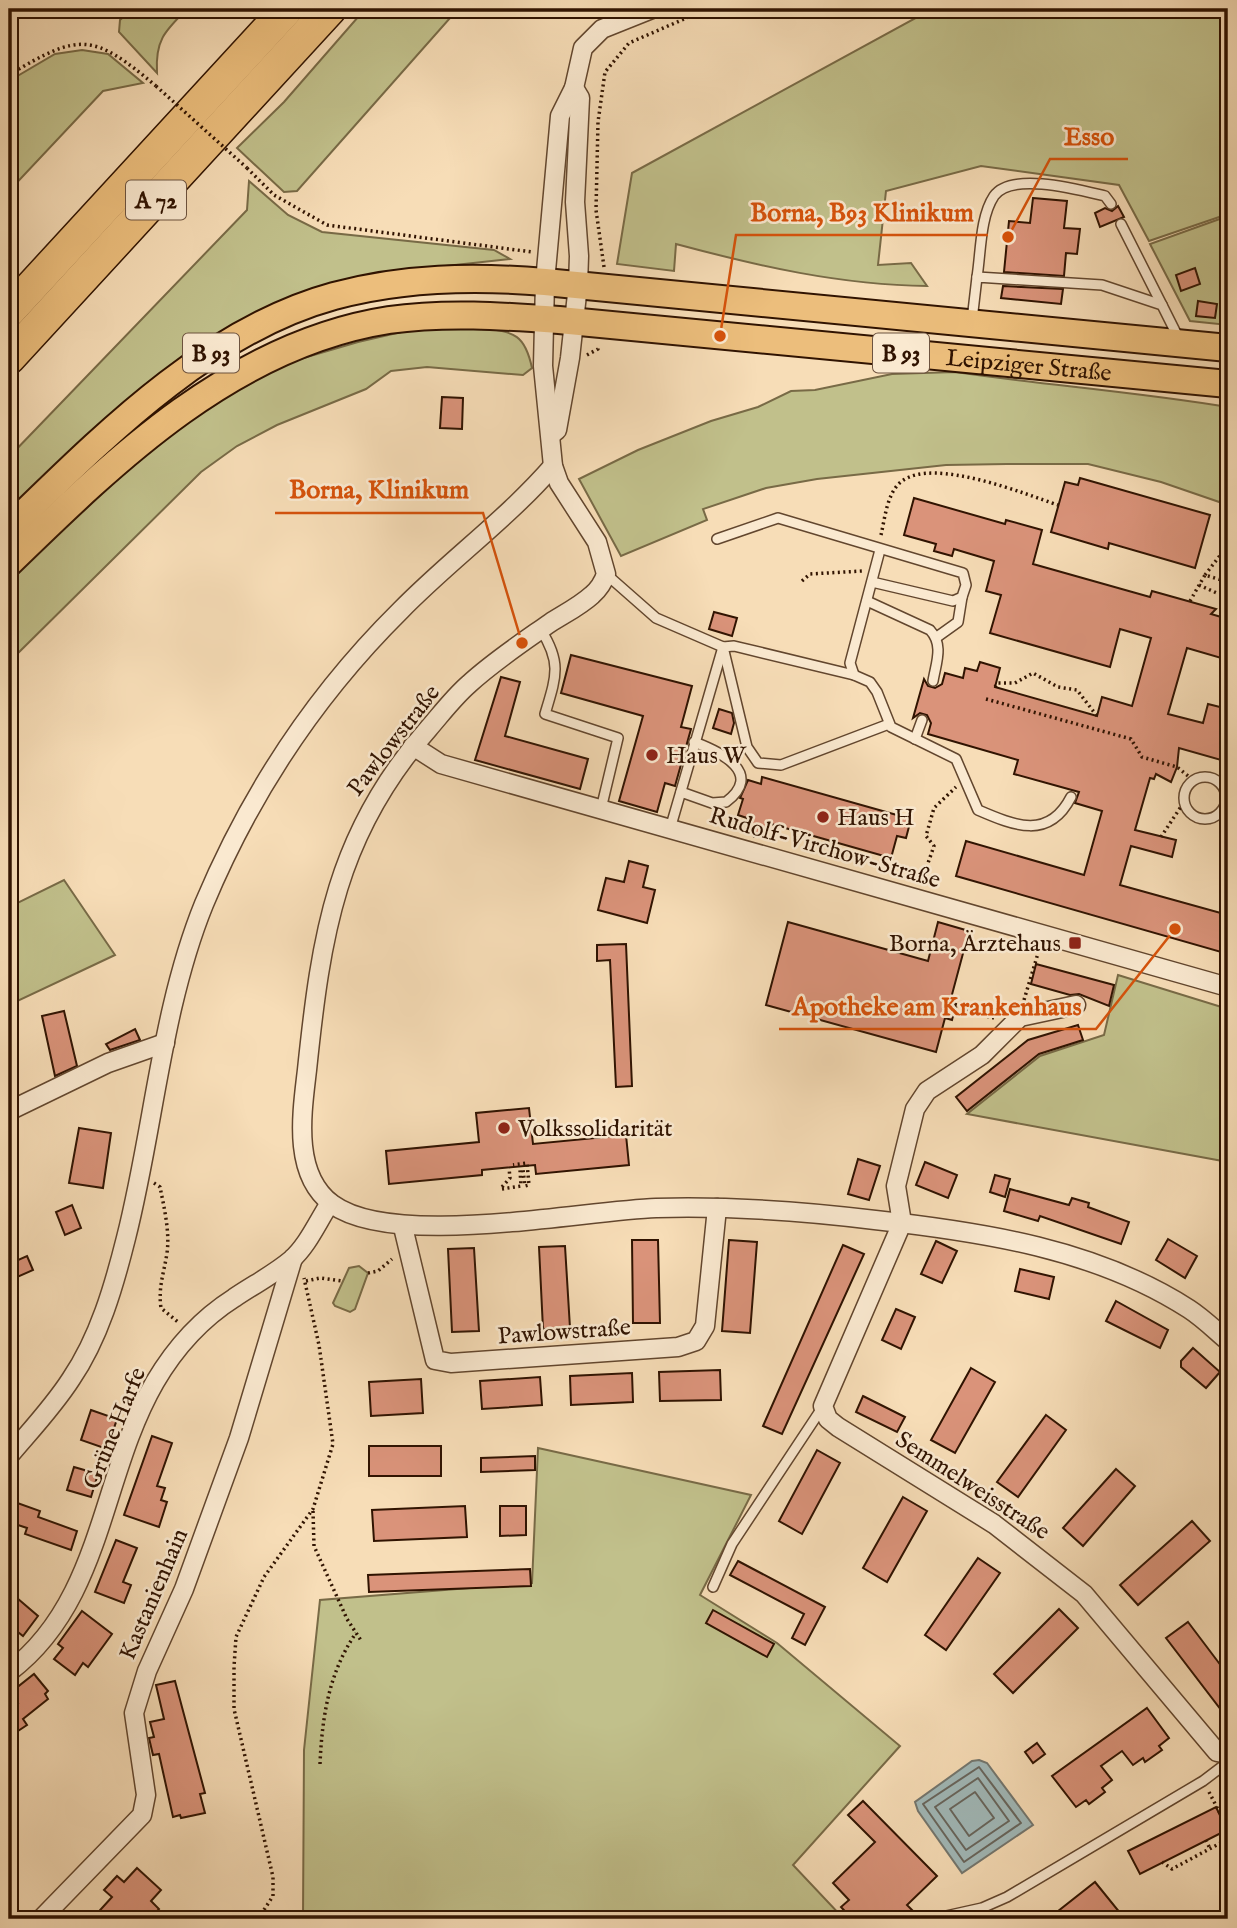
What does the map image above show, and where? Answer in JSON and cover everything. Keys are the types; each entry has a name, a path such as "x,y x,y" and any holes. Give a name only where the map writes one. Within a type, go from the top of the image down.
{"highway":[{"name":"A 72","path":"9,311 287,9"},
{"name":"A 72","path":"9,358 330,9"}],"main road":[{"name":"Leipziger Straße","path":"9,528 156,394 192,365 237,337 333,296 388,284 464,278 545,282 1228,348"},
{"name":"Leipziger Straße","path":"9,563 151,434 239,373 268,358 338,332 389,320 451,316 574,321 1228,383"}],"street":[{"path":"606,575 597,542 559,483 553,466 552,434 547,424 542,319 547,252 560,116 574,88 578,61 592,36 652,9"},
{"path":"552,434 557,430 578,285 575,202 580,98 574,88"},
{"path":"9,1456 72,1379 90,1343 121,1259 142,1175 177,986 205,903 233,839 283,752 357,655 402,608 526,497 553,466"},
{"name":"Pawlowstraße","path":"330,1203 314,1183 303,1157 305,1090 323,947 335,895 355,838 384,784 413,746 468,685 541,630 592,596 606,575"},
{"name":"Rudolf-Virchow-Straße","path":"413,746 441,764 1228,986"},
{"path":"823,1406 902,1223 896,1186 915,1109 927,1091 982,1055 1020,1017 1076,1006"},
{"path":"9,1111 108,1063 165,1043"},
{"path":"330,1203 353,1215 403,1227 444,1227 644,1209 718,1208 802,1211 978,1232 1054,1250 1130,1279 1190,1309 1228,1341"},
{"name":"Grüne Harfe","path":"9,1672 41,1642 69,1601 104,1522 145,1402 167,1364 193,1330 233,1298 293,1258 330,1203"},
{"name":"Pawlowstraße","path":"403,1227 435,1360 451,1363 678,1347 696,1340 705,1326 718,1208"},
{"name":"Kastanienhain","path":"41,1919 142,1815 146,1796 134,1713 147,1671 184,1589 239,1438 293,1258"},
{"name":"Semmelweisstraße","path":"823,1406 828,1419 838,1427 994,1524 1084,1594 1225,1756"}],"lane":[{"path":"972,325 986,212 995,194 1009,186 1030,183 1105,196 1111,204"},
{"path":"1121,224 1181,344"},
{"path":"977,276 1102,285 1162,305"},
{"path":"717,538 778,518 878,550 963,573 966,585 958,622 937,637"},
{"path":"854,675 850,663 878,550"},
{"path":"606,575 656,618 723,647 734,646 854,675 870,682 877,692 889,724 956,760 978,810 1019,825 1035,827 1063,813 1071,797"},
{"path":"873,578 942,600 953,601 962,597"},
{"path":"867,601 930,630 937,637 939,645 933,681"},
{"path":"541,630 555,652 556,676 545,714 618,737 601,810"},
{"path":"723,647 747,747 758,763 780,765 889,724"},
{"path":"670,829 723,647"},
{"path":"915,739 922,720"},
{"path":"681,792 712,803 726,802 740,785 740,774 732,761 718,751 694,742"},
{"path":"1204,776 1215,778 1228,796 1223,810 1205,820 1191,815 1184,802 1186,788 1193,780 1204,776"},
{"path":"713,1587 732,1544 823,1406"},
{"path":"937,1918 982,1908 1007,1897 1203,1781 1225,1756"}],"path":[{"path":"579,256 604,259 596,210 598,122 605,72 629,43 707,9"},
{"path":"9,75 53,50 67,46 97,46 121,57 156,86 274,195 327,225 547,252"},
{"path":"878,550 892,492 903,480 929,474 983,479 1058,505"},
{"path":"1189,601 1228,545"},
{"path":"802,581 810,575 873,578"},
{"path":"1205,575 1228,582"},
{"path":"1199,585 1219,594"},
{"path":"995,687 998,683 1014,683 1033,674 1058,687 1077,690 1097,716"},
{"path":"986,699 1131,740 1142,757 1177,767 1193,780"},
{"path":"915,898 934,846 926,836 934,808 947,792 965,782"},
{"path":"1161,836 1184,802"},
{"path":"1028,984 1039,949"},
{"path":"955,1008 1013,1024"},
{"path":"527,1163 529,1185 525,1186 523,1170 520,1170 522,1186 502,1188 510,1178 511,1166 527,1163"},
{"path":"142,1175 160,1187 164,1208 167,1251 158,1289 161,1308 173,1320 193,1330"},
{"path":"368,1273 378,1271 407,1248"},
{"path":"293,1258 306,1282 333,1444 313,1509 314,1546 347,1619 362,1642"},
{"path":"306,1282 320,1278 342,1280"},
{"path":"258,1919 273,1896 274,1877 234,1709 236,1637 264,1577 313,1509"},
{"path":"320,1764 321,1723 339,1657 356,1633"},
{"path":"1203,1781 1228,1829"},
{"path":"1163,1863 1172,1869 1228,1839"},
{"path":"1206,1840 1210,1849"}],"shaded area":[{"path":"132,9 187,9 163,37 158,52 157,73 119,32 120,20"},
{"path":"365,9 458,9 297,191 284,192 237,148 284,102"},
{"path":"932,9 1228,9 1228,214 1149,241 1119,185 981,166 886,191 878,265 911,263 927,286 863,282 800,273 676,244 674,271 617,264 632,173"},
{"path":"82,50 108,54 143,83 103,91 9,191 9,81 55,54"},
{"path":"249,181 288,215 322,232 494,250 510,259 418,269 322,288 265,308 216,335 9,515 9,457 247,210"},
{"path":"1228,216 1228,325 1190,321 1150,244"},
{"path":"483,328 503,331 517,337 526,348 532,368 523,375 427,367 391,371 366,389 277,425 237,446 201,472 9,662 9,578 76,513 200,409 255,378 300,359 358,342 410,330"},
{"path":"955,372 1228,407 1228,505 1161,482 1088,464 946,465 817,479 766,488 703,509 707,520 621,556 579,479 638,450 711,421 758,407 791,391 815,390 892,374"},
{"path":"64,880 115,955 9,1005 9,907"},
{"path":"1118,975 1228,1009 1228,1162 967,1114 1040,1056 1104,1035"},
{"path":"359,1266 368,1273 355,1309 350,1312 333,1303 349,1268"},
{"path":"538,1448 751,1495 700,1595 777,1643 900,1746 793,1865 844,1919 303,1919 304,1750 320,1600 532,1583"}],"water":[{"path":"972,1761 987,1763 1033,1825 962,1873 918,1811 915,1802"}],"building":[{"path":"1033,198 1067,201 1064,228 1080,229 1077,254 1066,253 1064,276 1004,272 1009,221 1030,223"},
{"path":"1118,206 1124,217 1100,227 1095,213 1105,208 1112,211"},
{"path":"1195,268 1200,284 1181,291 1176,275"},
{"path":"1003,286 1063,289 1061,304 1001,298"},
{"path":"1198,301 1217,304 1215,318 1196,316"},
{"path":"442,397 463,398 462,429 440,428"},
{"path":"1080,478 1210,515 1195,568 1109,543 1108,549 1051,532 1065,482 1078,485"},
{"path":"914,498 1005,524 1006,520 1042,530 1033,564 1150,597 1152,591 1216,609 1211,614 1228,619 1228,660 1187,648 1168,714 1203,723 1208,704 1228,709 1228,762 1179,748 1177,767 1171,782 1156,774 1154,779 1150,778 1135,830 1176,840 1172,857 1131,846 1120,885 1228,915 1228,954 956,876 966,841 1084,875 1102,811 1075,803 1079,792 1014,774 1018,760 928,734 931,723 927,715 920,713 913,718 924,679 928,686 935,688 942,684 945,673 963,678 965,668 977,671 980,662 1000,668 995,687 1097,716 1102,697 1132,706 1151,638 1120,629 1110,667 990,633 1001,595 986,591 994,561 954,549 952,556 934,551 936,544 904,535"},
{"path":"714,612 737,618 732,636 709,629"},
{"path":"571,655 692,686 681,727 691,729 675,786 665,783 657,812 619,801 643,716 561,693"},
{"path":"501,677 520,682 505,736 588,759 580,789 475,760"},
{"path":"719,709 732,713 734,723 731,734 713,728"},
{"name":"Haus H","path":"762,777 911,819 906,838 897,836 891,858 771,824 765,836 754,837 748,829 747,818 738,815 743,799 740,798 748,780 761,784"},
{"path":"629,861 648,866 643,887 655,890 647,923 598,910 606,878 624,882"},
{"path":"788,922 928,961 938,922 969,931 950,1002 956,1004 952,1020 945,1018 936,1052 766,1005"},
{"path":"626,944 632,1086 616,1087 610,960 597,961 597,945"},
{"path":"1036,964 1114,985 1109,1006 1079,994 1070,995 1031,984"},
{"path":"64,1011 77,1066 55,1076 42,1016"},
{"path":"1078,1025 1083,1040 1039,1054 967,1111 956,1097 1028,1040"},
{"path":"135,1029 140,1040 110,1050 106,1044"},
{"path":"529,1108 533,1144 626,1135 629,1165 536,1174 535,1165 482,1170 482,1175 389,1184 386,1151 479,1142 476,1113"},
{"path":"79,1128 111,1133 103,1188 69,1183"},
{"path":"858,1159 880,1166 869,1200 848,1194"},
{"path":"925,1162 957,1175 948,1198 916,1185"},
{"path":"995,1175 1010,1179 1005,1197 990,1192"},
{"path":"1010,1189 1069,1205 1072,1198 1129,1222 1121,1244 1040,1216 1038,1221 1004,1211"},
{"path":"72,1205 81,1228 65,1235 56,1212"},
{"path":"1168,1239 1197,1256 1185,1278 1156,1260"},
{"path":"632,1240 658,1240 660,1323 633,1323"},
{"path":"729,1240 757,1242 750,1333 722,1331"},
{"path":"936,1241 957,1251 942,1283 921,1274"},
{"path":"843,1245 864,1254 782,1434 763,1426"},
{"path":"565,1246 570,1328 543,1329 539,1247"},
{"path":"474,1248 479,1331 452,1332 448,1249"},
{"path":"27,1256 33,1270 15,1278 9,1264"},
{"path":"1020,1269 1054,1277 1049,1299 1015,1291"},
{"path":"1116,1301 1168,1330 1160,1348 1106,1321"},
{"path":"896,1309 915,1317 901,1349 882,1340"},
{"path":"1193,1348 1220,1372 1206,1388 1181,1367 1181,1361"},
{"path":"971,1368 995,1382 955,1453 931,1440"},
{"path":"720,1370 721,1400 660,1401 659,1372"},
{"path":"632,1373 633,1402 571,1405 570,1376"},
{"path":"540,1377 542,1405 482,1409 480,1381"},
{"path":"421,1379 423,1413 371,1416 369,1382"},
{"path":"863,1396 905,1417 897,1432 856,1412"},
{"path":"91,1410 117,1419 107,1449 81,1440"},
{"path":"1046,1415 1066,1430 1018,1497 997,1482"},
{"path":"152,1436 172,1443 157,1486 165,1488 161,1500 167,1502 159,1527 124,1515"},
{"path":"369,1446 441,1446 441,1476 369,1476"},
{"path":"817,1450 840,1463 802,1534 779,1521"},
{"path":"535,1456 535,1470 481,1472 481,1458"},
{"path":"74,1467 98,1474 91,1497 67,1490"},
{"path":"1116,1469 1135,1486 1083,1546 1063,1528"},
{"path":"903,1497 927,1511 887,1582 863,1568"},
{"path":"9,1500 40,1511 38,1517 77,1531 71,1550 25,1534 27,1528 9,1522"},
{"path":"465,1506 467,1537 374,1541 372,1510"},
{"path":"500,1506 526,1506 526,1535 500,1536"},
{"path":"1192,1521 1210,1541 1138,1605 1120,1585"},
{"path":"116,1540 137,1548 123,1582 131,1585 124,1603 95,1592"},
{"path":"978,1558 1000,1573 946,1650 925,1635"},
{"path":"738,1561 825,1607 805,1645 792,1638 804,1614 730,1575"},
{"path":"530,1569 531,1586 369,1592 368,1575"},
{"path":"17,1598 38,1616 23,1636 9,1625 9,1608"},
{"path":"1059,1609 1078,1628 1013,1693 994,1674"},
{"path":"713,1610 774,1644 767,1657 706,1623"},
{"path":"82,1611 112,1634 88,1667 83,1663 75,1675 54,1659 63,1648 58,1644"},
{"path":"1188,1622 1228,1675 1228,1719 1166,1638"},
{"path":"34,1674 48,1691 45,1694 48,1699 23,1719 27,1725 9,1737 9,1697 14,1706 18,1703 10,1693"},
{"path":"175,1681 205,1793 200,1794 205,1813 181,1818 180,1815 173,1817 159,1754 153,1755 149,1738 154,1737 150,1722 164,1719 156,1685"},
{"path":"1147,1708 1169,1738 1159,1746 1162,1750 1145,1762 1143,1758 1133,1765 1122,1751 1101,1766 1112,1780 1102,1788 1105,1792 1089,1804 1086,1800 1076,1807 1052,1776"},
{"path":"1037,1743 1045,1754 1033,1763 1025,1752"},
{"path":"863,1801 937,1876 907,1905 921,1919 852,1919 841,1907 849,1900 833,1883 875,1842 848,1815"},
{"path":"1216,1807 1227,1830 1140,1874 1128,1851"},
{"path":"137,1868 161,1890 151,1901 159,1909 150,1919 92,1919 112,1897 104,1890 117,1876 124,1882"},
{"path":"1095,1882 1125,1919 1048,1919"}],"place":[{"name":"Esso","path":"1008,237"},
{"name":"Borna, B93 Klinikum","path":"720,336"},
{"name":"Borna, Klinikum","path":"522,643"},
{"name":"Haus W","path":"652,755"},
{"name":"Haus H","path":"823,817"},
{"name":"Apotheke am Krankenhaus","path":"1175,929"},
{"name":"Borna, Ärztehaus","path":"1075,943"},
{"name":"Volkssolidarität","path":"504,1128"}]}
